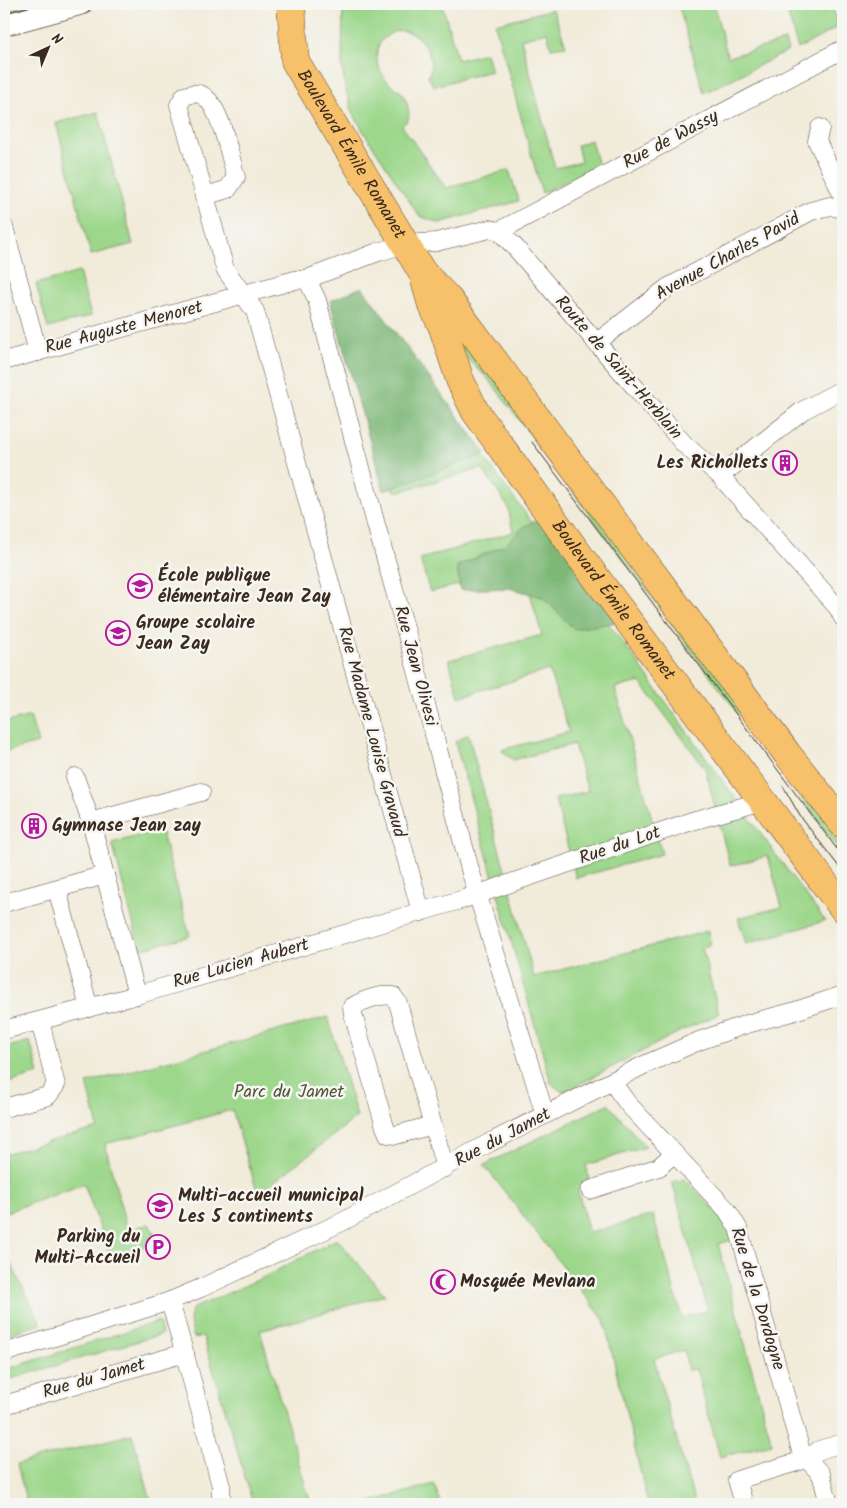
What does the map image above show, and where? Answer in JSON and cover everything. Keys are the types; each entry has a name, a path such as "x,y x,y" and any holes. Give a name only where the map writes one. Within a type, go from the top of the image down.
{"main road":[{"name":"Boulevard Émile Romanet","path":"291,4 295,61 422,272 448,299 782,747 843,824"},
{"name":"Boulevard Émile Romanet","path":"422,272 460,380 475,411 579,555 843,908"}],"street":[{"path":"4,25 81,4"},
{"name":"Rue de Wassy","path":"499,231 843,49"},
{"name":"Rue Madame Louise Gravaud","path":"205,196 228,189 236,177 217,111 207,97 198,93 184,96 179,105 225,269 255,311 421,912"},
{"path":"820,128 817,141 843,196"},
{"name":"Avenue Charles Pavid","path":"596,342 667,288 811,211 830,206 843,209"},
{"path":"4,227 38,352"},
{"path":"244,295 295,280 307,279 405,244 436,242 490,228 499,231"},
{"name":"Route de Saint-Herblain","path":"499,231 684,444 720,476 838,608 843,618"},
{"name":"Rue Jean Olivesi","path":"307,279 317,300 375,521 478,894 545,1115"},
{"name":"Rue Auguste Menoret","path":"4,361 244,295"},
{"path":"720,476 802,411 843,388"},
{"path":"75,777 91,822 137,995"},
{"path":"91,822 201,792"},
{"name":"Rue du Lot","path":"478,894 692,821 763,801"},
{"path":"4,903 105,875"},
{"path":"57,889 90,1008"},
{"name":"Rue Lucien Aubert","path":"4,1030 137,995 478,894"},
{"path":"433,1126 396,1135 388,1134 352,1007 385,995 393,996 398,1003 445,1168"},
{"name":"Rue du Jamet","path":"4,1353 170,1301 234,1274 342,1222 545,1115 699,1041 747,1024 792,1012 843,995"},
{"path":"4,1108 48,1096 56,1085 40,1021"},
{"name":"Rue de la Dordogne","path":"612,1082 624,1099 673,1154 727,1210 738,1228 801,1451 821,1474 829,1504"},
{"path":"590,1190 659,1167 673,1154"},
{"path":"170,1301 221,1486 221,1504"},
{"name":"Rue du Jamet","path":"4,1405 185,1353"},
{"path":"744,1504 737,1480 807,1459 819,1450 843,1443"}],"green space":[{"path":"4,4 29,4 31,12 4,19"},
{"path":"343,4 442,4 458,60 486,53 491,71 434,86 428,77 431,68 427,50 422,41 406,31 397,31 388,35 381,42 377,60 384,76 391,85 400,91 406,101 409,117 402,126 446,188 509,170 519,201 439,223 419,216 353,113 345,87 342,67"},
{"path":"678,4 724,4 714,6 728,57 785,41 788,51 704,93"},
{"path":"785,4 832,4 838,27 798,49"},
{"path":"553,9 566,46 551,48 547,32 521,39 555,168 581,162 577,145 591,140 598,166 542,193 495,24"},
{"path":"98,112 133,244 91,255 56,123"},
{"path":"79,272 91,316 48,328 36,284"},
{"path":"362,287 486,454 384,491 330,301"},
{"path":"447,312 773,750 843,839 843,854 497,390 458,350"},
{"path":"457,420 632,655 825,921 746,944 738,918 782,907 768,856 730,866 705,768 640,682 615,688 662,854 576,878 555,799 588,791 574,744 513,760 501,750 569,732 549,670 459,697 449,660 542,635 523,569 430,592 420,559 513,532 508,507 482,468 397,492 390,488"},
{"path":"540,519 619,622 574,629 542,597 509,588 460,590 457,566 505,545 523,527"},
{"path":"30,716 38,743 4,752 4,723"},
{"path":"468,734 534,977 708,931 711,945 702,948 719,1014 681,1031 568,1090 561,1091 551,1083 455,742"},
{"path":"161,830 190,936 140,949 112,843"},
{"name":"Parc du Jamet","path":"328,1017 357,1117 258,1194 232,1110 105,1144 127,1230 149,1224 158,1241 112,1260 84,1184 4,1213 4,1154 98,1128 87,1083"},
{"path":"30,1041 39,1074 4,1084 4,1048"},
{"path":"608,1104 646,1147 586,1165 589,1181 578,1191 589,1233 653,1215 682,1318 708,1310 672,1182 685,1179 726,1222 732,1240 718,1244 772,1444 720,1457 696,1369 688,1370 684,1350 654,1359 695,1504 648,1504 604,1320 484,1165"},
{"path":"337,1239 385,1295 260,1331 311,1504 253,1504 203,1336 194,1338 190,1322 192,1309 262,1278"},
{"path":"4,1250 41,1324 8,1334 4,1321"},
{"path":"159,1321 162,1334 4,1381 4,1370"},
{"path":"132,1434 152,1504 27,1504 17,1464"},
{"path":"434,1484 441,1504 363,1504"}],"tram line":[{"path":"4,13 38,4"},
{"path":"532,442 843,857"},
{"path":"783,786 800,816 843,872"}],"place":[{"name":"Les Richollets","path":"785,463"},
{"name":"École publique élémentaire Jean Zay","path":"140,586"},
{"name":"Groupe scolaire Jean Zay","path":"118,633"},
{"name":"Gymnase Jean zay","path":"34,826"},
{"name":"Multi-accueil municipal Les 5 continents","path":"160,1206"},
{"name":"Parking du Multi-Accueil","path":"158,1247"},
{"name":"Mosquée Mevlana","path":"443,1282"}]}
